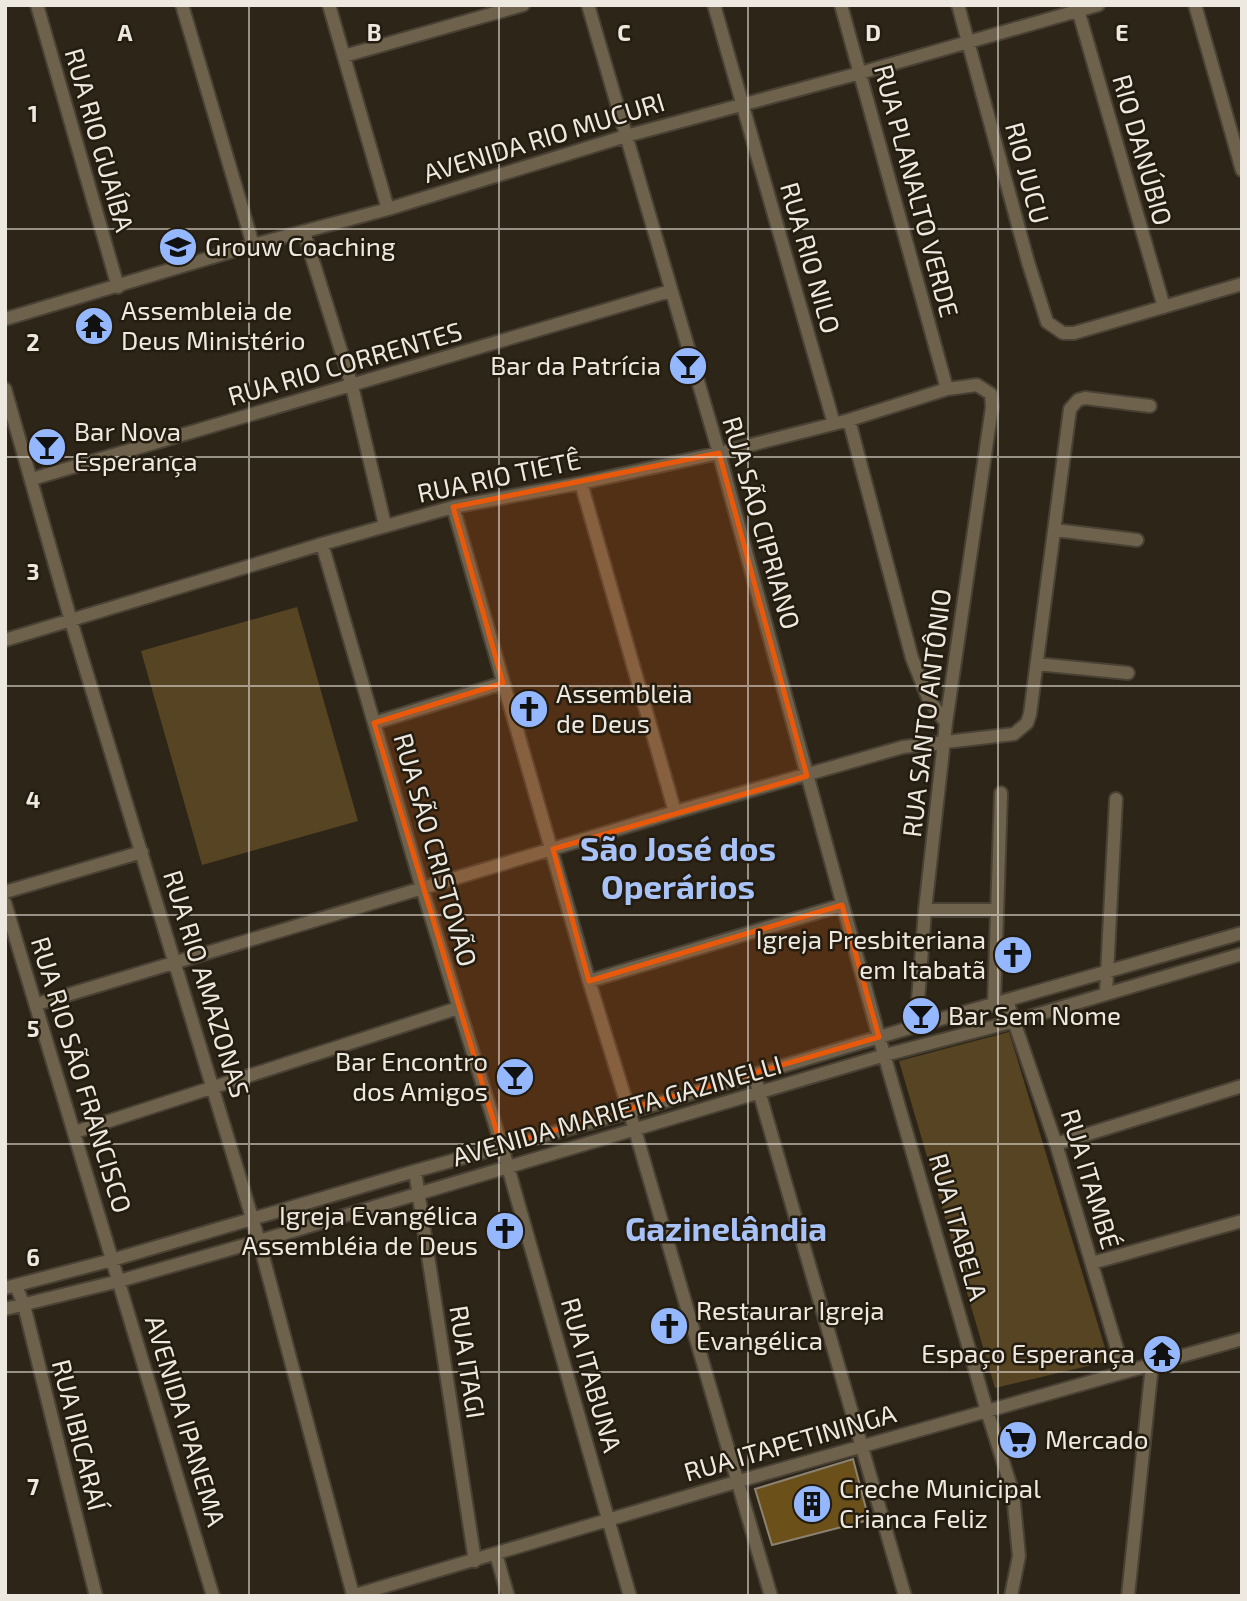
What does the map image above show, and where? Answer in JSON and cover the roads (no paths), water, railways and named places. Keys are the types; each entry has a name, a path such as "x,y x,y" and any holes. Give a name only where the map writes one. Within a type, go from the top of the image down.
{"street":[{"name":"RUA RIO GUAÍBA","path":"37,5 118,287"},
{"path":"183,5 253,245"},
{"path":"329,5 388,209"},
{"path":"344,56 523,5"},
{"name":"RUA SÃO CIPRIANO","path":"588,5 719,453 885,1055"},
{"name":"RUA RIO NILO","path":"714,5 834,424"},
{"name":"RUA PLANALTO VERDE","path":"841,5 947,389"},
{"name":"RIO JUCU","path":"958,5 1047,322 1063,333 1074,333 1164,307"},
{"name":"AVENIDA RIO MUCURI","path":"5,319 253,245 388,209 626,136 968,43 1078,8 1098,5"},
{"path":"1195,5 1242,170"},
{"name":"RIO DANÚBIO","path":"1078,8 1164,307"},
{"path":"304,232 352,386 385,525"},
{"path":"1164,307 1242,284"},
{"name":"RUA RIO CORRENTES","path":"32,479 670,291"},
{"name":"RUA RIO TIETÊ","path":"5,640 385,525 453,507 719,453 834,424 947,389 977,385 990,394 992,407"},
{"name":"RUA RIO AMAZONAS","path":"5,389 71,621 259,1241 352,1596"},
{"path":"37,1004 675,812 903,747 1014,734 1023,729 1030,713 1072,404 1085,398 1150,407"},
{"name":"RUA SANTO ANTÔNIO","path":"916,1026 925,910 946,723 992,407"},
{"path":"849,419 912,658 928,698 946,723"},
{"path":"581,483 675,812"},
{"path":"453,507 589,981 771,1596"},
{"path":"1055,530 1136,540"},
{"name":"RUA SÃO CRISTOVÃO","path":"322,544 422,888 508,1167"},
{"path":"1037,664 1128,673"},
{"path":"374,723 503,683"},
{"path":"1001,793 997,910 1001,1003"},
{"path":"1105,993 1116,799"},
{"path":"5,892 142,852"},
{"name":"RUA RIO SÃO FRANCISCO","path":"5,903 12,946 37,1004 113,1260"},
{"path":"589,981 842,905"},
{"path":"925,910 997,910"},
{"name":"AVENIDA MARIETA GAZINELLI","path":"11,1287 113,1260 501,1146 629,1112 916,1026 1242,933"},
{"path":"1200,945 1204,965"},
{"name":"AVENIDA MARIETA GAZINELLI","path":"5,1309 119,1281 259,1241 885,1055 1015,1021 1242,954"},
{"name":"RUA ITAMBÉ","path":"1001,1003 1015,1021 1056,1144 1125,1372"},
{"path":"75,1132 458,1008"},
{"name":"RUA ITABELA","path":"885,1055 1013,1493 1019,1556 1011,1596"},
{"path":"754,1074 905,1596"},
{"path":"1056,1144 1242,1086"},
{"name":"RUA ITABUNA","path":"508,1167 630,1596"},
{"name":"RUA ITAGI","path":"415,1171 475,1561"},
{"path":"1092,1263 1242,1221"},
{"name":"AVENIDA IPANEMA","path":"113,1260 214,1596"},
{"name":"RUA IBICARAÍ","path":"11,1287 24,1305 96,1596"},
{"name":"RUA ITAPETININGA","path":"352,1596 739,1481 1242,1339"},
{"path":"1128,1596 1152,1365"},
{"path":"496,1554 508,1596"}],"place":[{"name":"Grouw Coaching","path":"178,247"},
{"name":"Assembleia de Deus Ministério","path":"94,326"},
{"name":"Bar da Patrícia","path":"688,366"},
{"name":"Bar Nova Esperança","path":"47,447"},
{"name":"Assembleia de Deus","path":"529,709"},
{"name":"Igreja Presbiteriana em Itabatã","path":"1013,955"},
{"name":"Bar Sem Nome","path":"921,1016"},
{"name":"Bar Encontro dos Amigos","path":"515,1077"},
{"name":"Igreja Evangélica Assembléia de Deus","path":"505,1231"},
{"name":"Restaurar Igreja Evangélica","path":"669,1326"},
{"name":"Espaço Esperança","path":"1162,1354"},
{"name":"Mercado","path":"1018,1440"},
{"name":"Creche Municipal Crianca Feliz","path":"812,1504"}],"district":[{"name":"São José dos Operários","path":"678,868"},
{"name":"Gazinelândia","path":"726,1229"}]}
